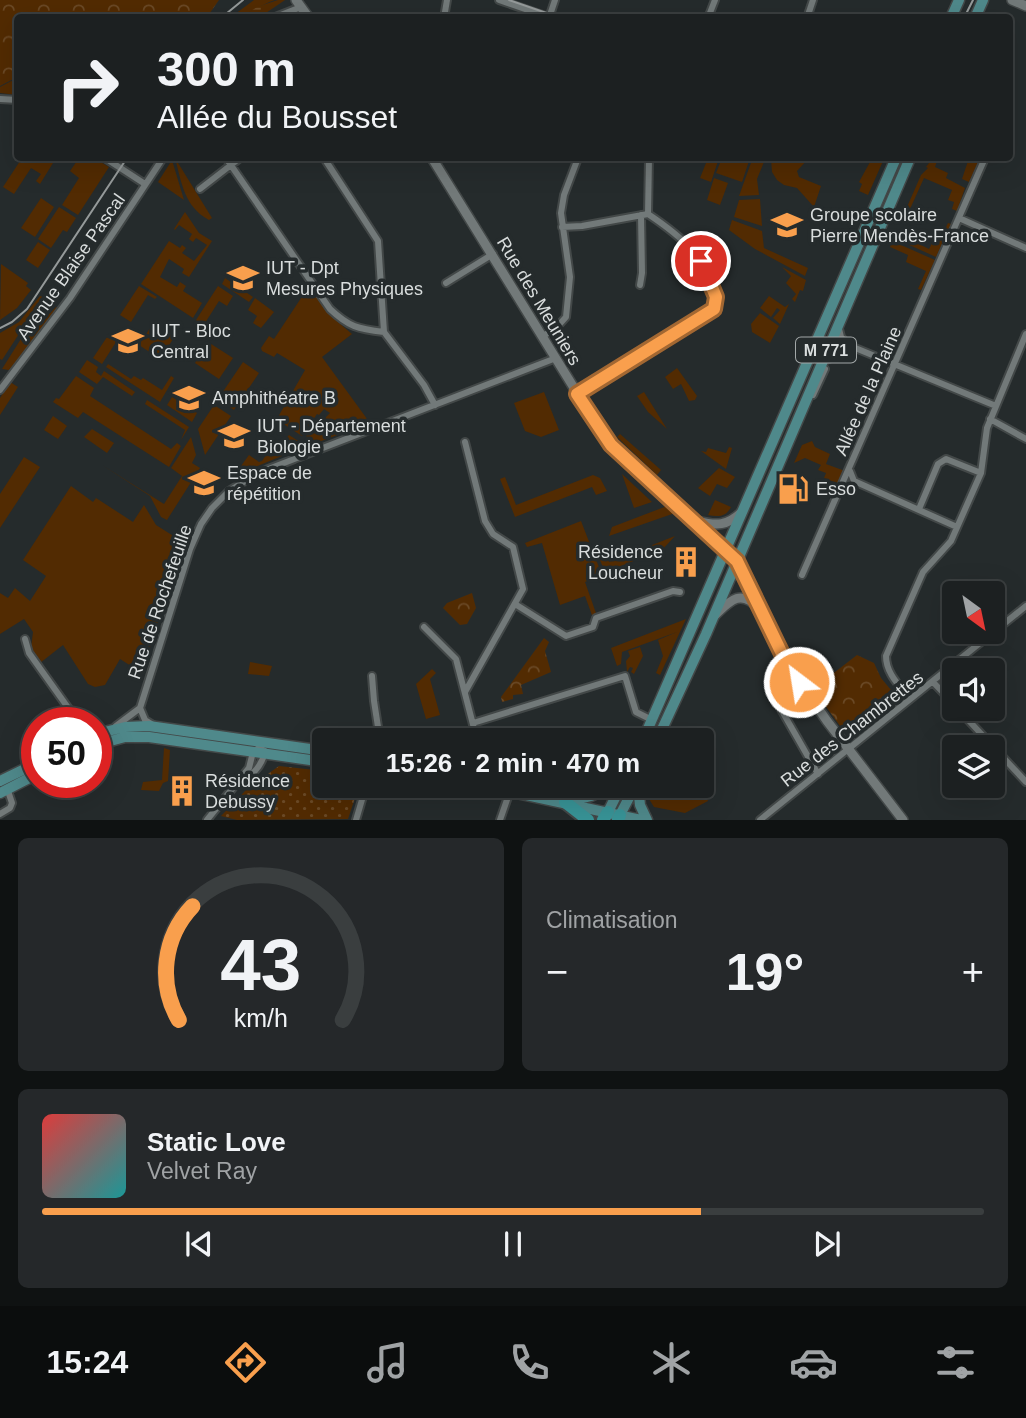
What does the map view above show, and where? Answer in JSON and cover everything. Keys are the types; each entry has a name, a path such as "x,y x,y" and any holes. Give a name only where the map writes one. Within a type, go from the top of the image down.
{"highway":[{"path":"565,802 588,820"}],"main road":[{"path":"1012,0 1026,6"},
{"name":"Rue des Meuniers","path":"437,161 577,394 611,445 737,561 786,662 903,820"},
{"name":"M 771","path":"649,728 895,161"},
{"name":"M 771","path":"662,728 909,161"},
{"path":"696,521 719,526 726,524 745,509"},
{"path":"713,616 738,597 752,601 762,611"},
{"path":"112,730 133,726 155,727 312,760"},
{"path":"112,741 125,737 149,737 261,749 312,751"},
{"path":"2,784 21,773"},
{"path":"2,784 21,779"},
{"path":"545,798 612,816 641,820"},
{"path":"565,802 582,798"},
{"path":"612,816 617,798"},
{"path":"612,816 627,798"},
{"path":"639,798 648,820"}],"street":[{"path":"499,0 541,14"},
{"path":"280,14 299,4"},
{"path":"110,161 145,184"},
{"name":"Avenue Blaise Pascal","path":"0,390 70,298 161,161"},
{"path":"228,161 330,309 345,323 360,329 384,332"},
{"path":"200,189 235,161"},
{"path":"326,161 378,241 384,332 424,385 435,405"},
{"path":"543,336 556,328 566,317 570,277 561,214 564,195 577,161"},
{"path":"640,285 649,161"},
{"name":"Allée de la Plaine","path":"802,575 984,161"},
{"path":"562,227 644,215 690,246 704,268 715,293 716,304 712,310 577,394"},
{"path":"959,218 1026,248"},
{"path":"446,283 493,254"},
{"path":"837,324 841,337 848,345"},
{"path":"910,699 890,673 886,656 923,572 951,541 981,473 987,428 1026,334"},
{"path":"797,419 812,398 833,350 837,346 848,345 996,406"},
{"name":"Rue de Rochefeuille","path":"112,729 140,708 192,541 204,519 237,484 258,472 556,358"},
{"path":"990,419 1026,439"},
{"path":"464,442 485,521 493,534 511,545 514,550 523,589 465,692"},
{"path":"919,509 938,464 946,459 981,473"},
{"path":"849,469 854,481 957,527"},
{"path":"515,604 566,636 593,627 596,618 680,592"},
{"name":"Rue des Chambrettes","path":"760,820 1026,606"},
{"path":"424,627 456,659 474,728"},
{"path":"25,639 29,653 68,707"},
{"path":"372,676 378,728"},
{"path":"473,723 625,676 636,712 653,720"},
{"path":"799,682 774,697 818,774"},
{"path":"933,682 942,691"},
{"name":"Rue de Rochefeuille","path":"140,708 145,720 155,727"},
{"path":"969,721 1026,782"},
{"path":"233,787 256,771 261,749"},
{"path":"207,820 261,749"},
{"path":"0,814 10,808 12,803 2,784"},
{"path":"356,820 362,798"},
{"path":"500,820 508,798"}],"green space":[{"path":"0,0 219,0 209,14 14,14 14,79 0,86"},
{"path":"254,0 275,0 243,14 235,14"},
{"path":"285,0 264,14 246,14 257,7"},
{"path":"14,80 14,95 0,93 0,87"},
{"path":"20,161 53,163 40,184 36,181 41,174 31,168 14,194 3,187"},
{"path":"77,161 99,161 109,167 78,215 62,205 79,178 70,171"},
{"path":"172,161 184,200 158,182"},
{"path":"176,161 212,218 209,220 194,208 182,185"},
{"path":"707,161 718,161 711,182 700,178"},
{"path":"721,161 749,161 742,182 716,173"},
{"path":"752,161 764,162 757,179 759,195 739,196"},
{"path":"771,161 806,161 797,171 799,177 821,186 814,207 797,188 784,185 772,172"},
{"path":"868,161 883,161 868,195 859,191 862,184 859,182 870,162"},
{"path":"930,161 937,161 935,167 948,173 946,178 965,188 957,211 952,209 954,202 948,200 952,190 924,178 910,209 907,207 921,175 928,168 926,167"},
{"path":"968,161 979,161 969,182 962,179"},
{"path":"714,178 728,183 720,205 707,200"},
{"path":"41,198 54,207 35,237 21,228"},
{"path":"760,199 762,226 734,217 739,200"},
{"path":"59,207 76,218 67,232 63,230 51,248 38,239"},
{"path":"185,212 199,233 212,241 189,277 182,273 184,269 169,259 160,277 177,287 180,282 186,286 183,291 202,303 193,318 141,284 169,241 180,248 182,245 186,248 182,253 194,261 207,245 196,238 193,242 189,239 192,234 179,225 174,229"},
{"path":"732,220 762,231 764,248 808,268 805,276 755,249 729,230"},
{"path":"948,223 951,224 936,257 896,239 899,234 915,241 918,237 923,239 921,245 929,249 932,243 937,245"},
{"path":"892,241 935,260 921,290 918,289 926,271 906,262 908,255 890,247"},
{"path":"38,242 50,250 38,268 26,260"},
{"path":"1,264 28,283 26,286 31,290 17,308 0,320"},
{"path":"782,267 806,280 803,291 800,290 795,302 792,299 796,294 786,283 791,276"},
{"path":"225,278 253,297 249,302 222,284"},
{"path":"139,286 157,297 155,299 148,295 131,322 120,315"},
{"path":"218,286 233,296 227,306 219,301 205,323 213,328 207,335 196,320"},
{"path":"309,286 332,317 352,334 322,357 370,423 316,443 306,436 317,421 321,422 330,413 324,409 317,414 302,436 279,421 278,417 305,370 277,353 274,357 261,348 269,336 274,339"},
{"path":"40,296 43,297 2,360 0,359 0,333 19,322"},
{"path":"769,296 785,307 789,304 780,324 773,318 780,310 777,308 771,317 760,308"},
{"path":"255,298 274,312 261,328 253,323 257,316 248,310"},
{"path":"41,307 50,313 56,307 59,309 9,370 2,369"},
{"path":"760,313 779,326 770,343 752,332 751,324"},
{"path":"154,322 175,336 160,359 139,345"},
{"path":"109,334 118,339 102,364 93,358"},
{"path":"208,342 233,358 219,379 195,363"},
{"path":"87,360 98,367 96,372 101,376 104,371 135,392 132,396 103,377 97,384 79,372"},
{"path":"243,362 259,373 234,410 218,399"},
{"path":"108,364 131,379 134,376 141,380 143,378 162,390 171,376 174,378 160,402 106,367"},
{"path":"677,368 697,396 695,400 689,401 681,384 673,389 665,377"},
{"path":"76,376 94,388 90,396 171,449 177,443 181,446 169,467 83,412 78,418 53,402 56,398 59,399"},
{"path":"10,382 18,387 0,415 0,398"},
{"path":"544,392 559,430 541,437 525,431 514,403"},
{"path":"644,392 667,429 648,412 637,396"},
{"path":"172,397 197,413 192,422 167,405"},
{"path":"147,400 189,427 181,440 185,430 145,404"},
{"path":"214,405 231,416 205,455 198,429"},
{"path":"53,416 67,426 58,439 44,430"},
{"path":"92,429 114,443 107,453 84,437"},
{"path":"620,434 661,470 657,475 617,437"},
{"path":"289,435 306,446 241,473 241,466 249,455 259,462 262,461 270,449 275,452"},
{"path":"191,437 196,455 192,463 200,468 167,520 161,517 150,496 102,465 164,504 182,476 171,468"},
{"path":"812,441 815,447 830,454 826,464 845,471 839,484 824,478 826,473 818,470 821,465 805,458 794,463 802,445"},
{"path":"729,447 732,448 726,469 701,451 706,452 708,448 726,453"},
{"path":"24,457 40,467 0,528 0,494"},
{"path":"719,468 735,477 727,488 717,484 710,496 698,488"},
{"path":"622,474 652,502 634,508"},
{"path":"593,475 600,478 607,491 596,495 592,487 515,517 500,479 505,477 516,505"},
{"path":"71,486 93,502 96,498 133,522 144,505 156,525 183,542 142,673 120,659 105,685 95,687 88,684 63,645 40,663 31,648 33,632 24,619 0,634 0,593 8,598 15,588 30,601 46,576 23,560"},
{"path":"715,500 731,507 727,513 722,516 708,515"},
{"path":"667,506 675,513 609,536 612,527"},
{"path":"581,521 602,575 585,582 597,616 593,618 585,596 560,605 542,543 527,547 525,543"},
{"path":"675,536 662,550 605,572 596,551 603,548 609,562"},
{"path":"472,593 476,608 467,624 460,625 443,608 447,603"},
{"path":"686,619 660,675 656,673 663,656 658,640 677,632 622,652 621,664 617,666 611,648"},
{"path":"544,638 549,642 545,651 551,672 521,685 523,694 513,695 513,699 502,702 501,697"},
{"path":"640,647 643,656 634,674 631,672 633,668 630,667 627,672 626,661 630,656 628,651"},
{"path":"857,655 874,663 881,678 896,696 894,705 858,733 843,730 813,689"},
{"path":"250,662 272,666 269,676 248,674"},
{"path":"432,669 436,673 430,679 440,715 426,719 416,684"},
{"path":"164,748 170,750 168,781 163,783 159,791 141,790 143,782 162,780"},
{"path":"279,766 312,770 312,798 355,798 348,819 237,820 221,816 247,789"},
{"path":"707,798 708,801 685,813 654,807 649,799"}],"tram line":[{"path":"226,14 243,0"},
{"path":"509,0 549,14"},
{"path":"966,14 973,0"},
{"path":"0,328 27,309 125,161"}],"place":[{"name":"Groupe scolaire Pierre Mendès-France","path":"787,225"},
{"name":"IUT - Dpt Mesures Physiques","path":"243,278"},
{"name":"IUT - Bloc Central","path":"128,341"},
{"name":"Amphithéatre B","path":"189,398"},
{"name":"IUT - Département Biologie","path":"234,436"},
{"name":"Espace de répétition","path":"204,483"},
{"name":"Esso","path":"793,489"},
{"name":"Résidence Loucheur","path":"686,562"},
{"name":"Résidence Debussy","path":"182,791"}],"route":[{"path":"701,261 716,297 714,309 577,394 611,445 737,561 786,662 799,682"}]}
